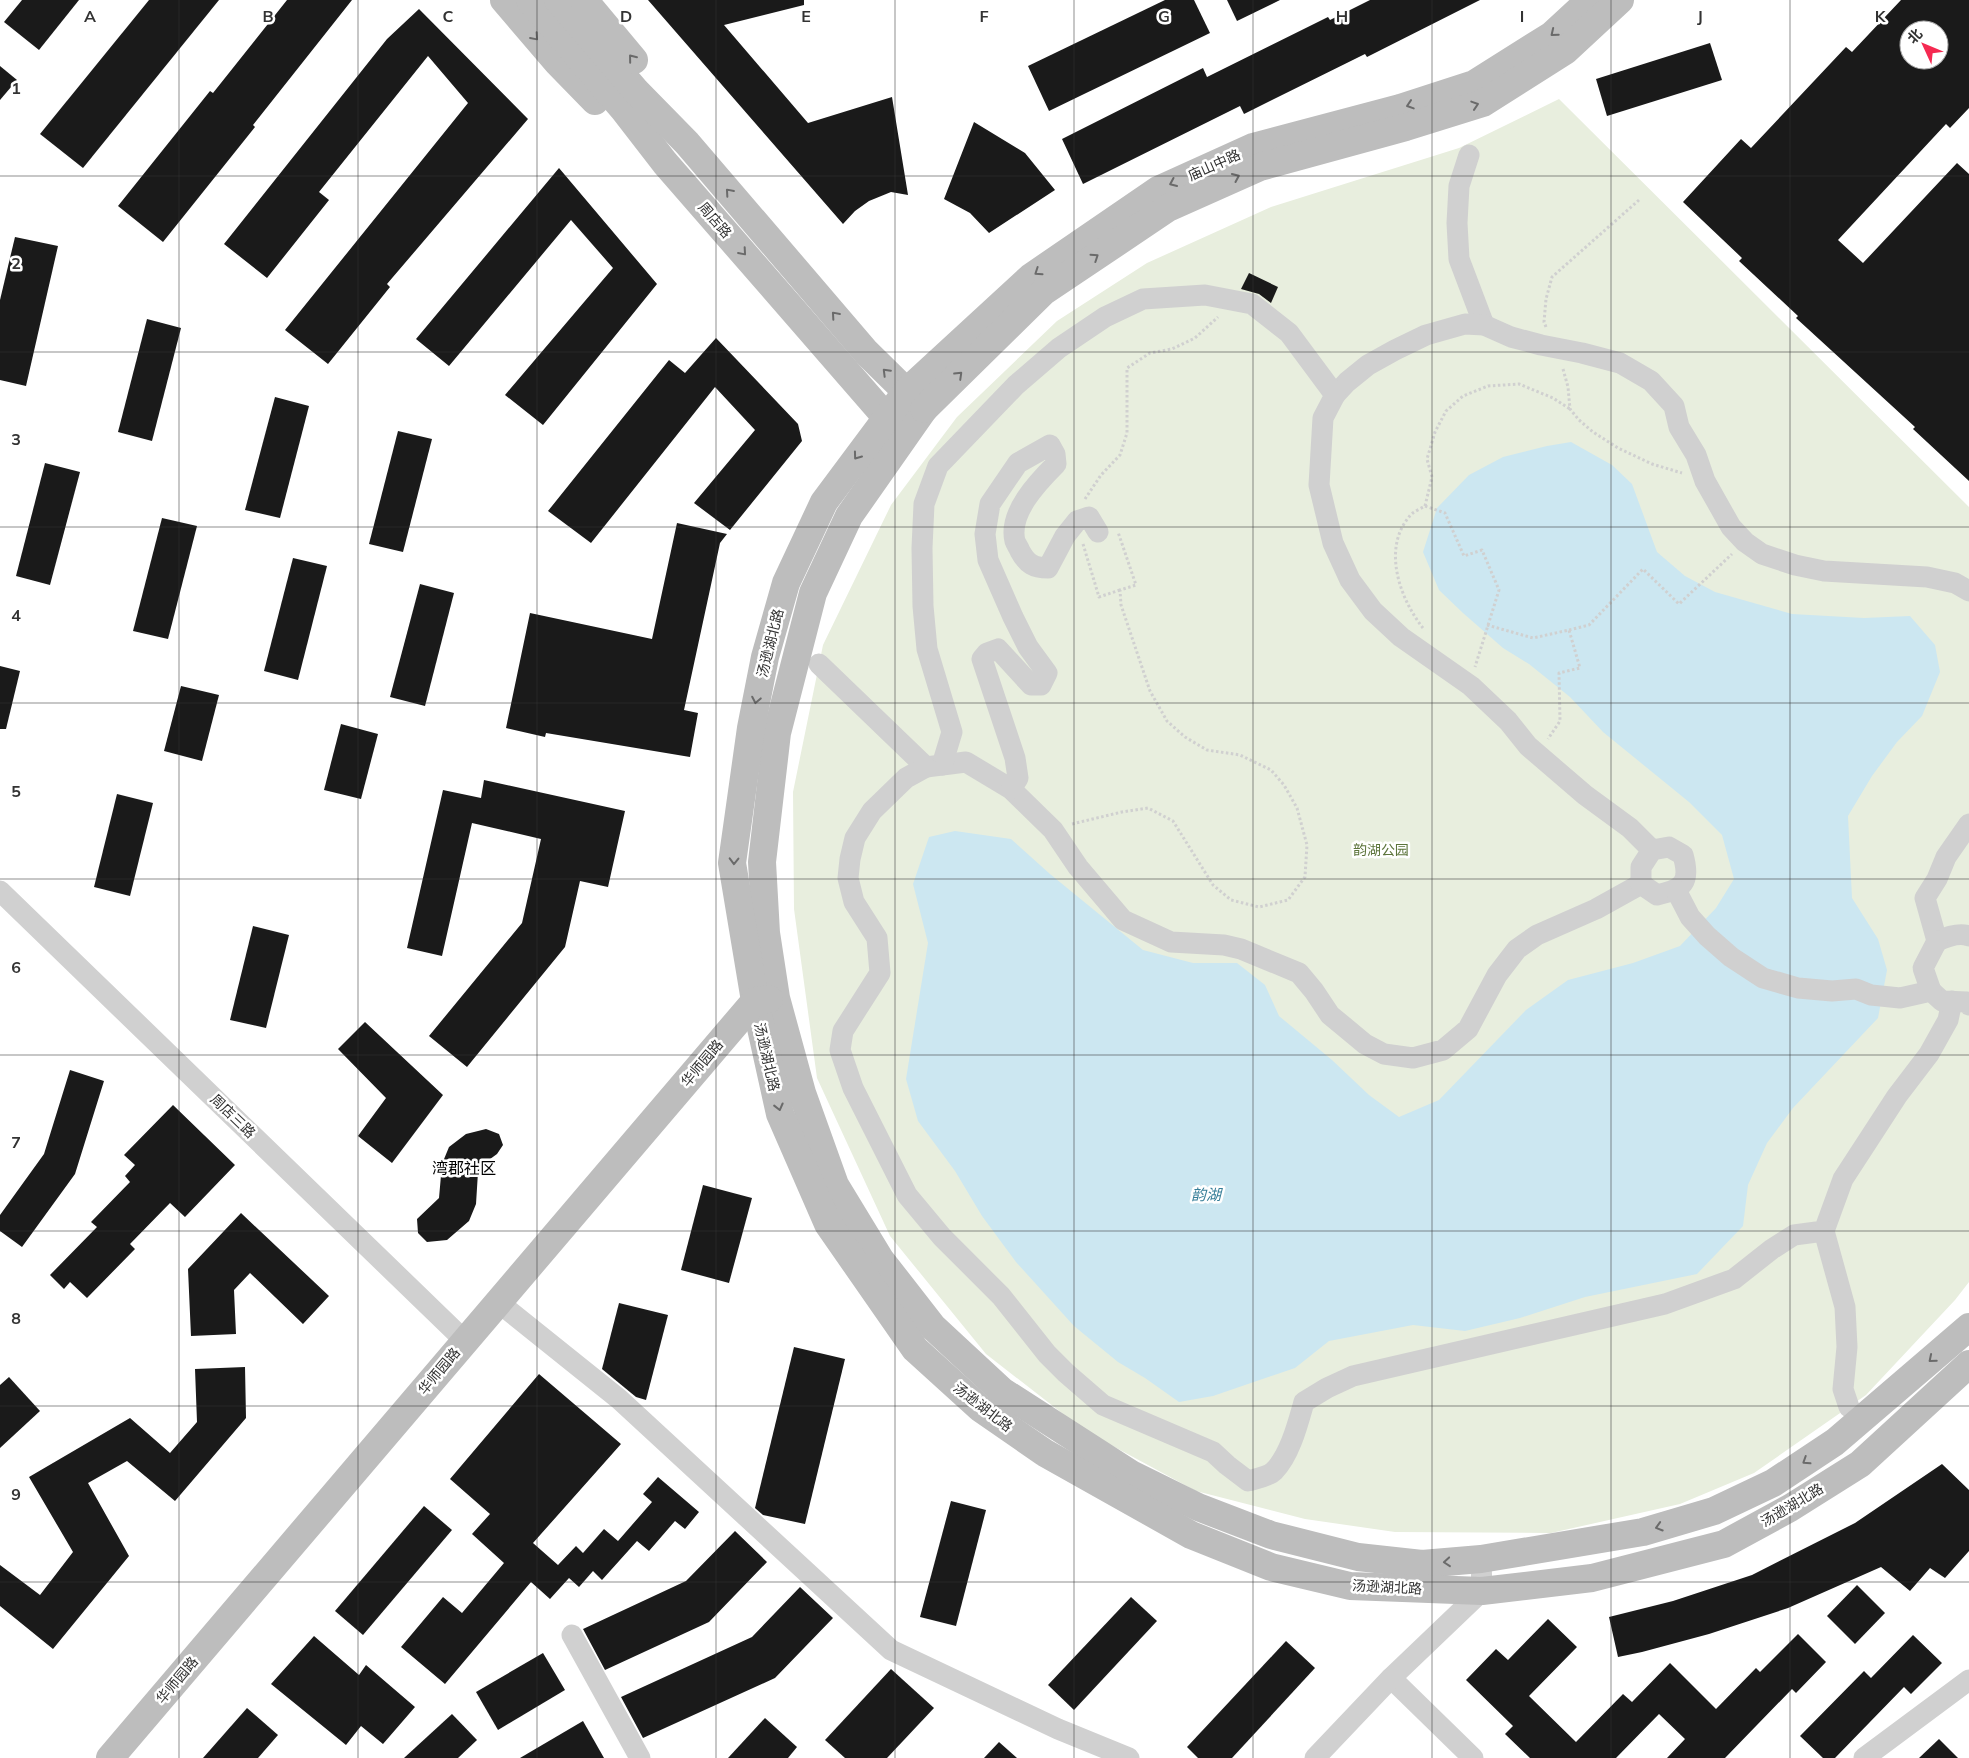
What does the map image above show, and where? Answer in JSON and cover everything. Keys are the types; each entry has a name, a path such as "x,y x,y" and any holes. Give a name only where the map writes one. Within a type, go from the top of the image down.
{"street":[{"path":"504,0 557,62 611,118 664,162"},
{"name":"周店路","path":"530,0 636,91 687,143 866,352 915,400"},
{"name":"周店路","path":"558,0 580,42 624,110 664,162 886,417 906,435"},
{"path":"584,0 648,78 687,143"},
{"name":"庙山中路","path":"915,400 1031,277 1158,190 1253,147 1400,108 1474,84 1552,35 1590,0"},
{"name":"庙山中路","path":"886,417 915,400 1043,292 1168,208 1260,166 1406,127 1483,103 1565,51 1620,0"},
{"path":"1469,155 1459,186 1457,223 1459,258 1484,325"},
{"path":"934,766 952,732 927,649 923,606 922,548 924,504 938,466 1016,385 1059,348 1105,317 1143,299 1205,295 1233,302 1252,304 1289,333 1335,395"},
{"path":"1652,850 1630,828 1585,795 1528,746 1508,721 1471,686 1401,637 1373,611 1350,580 1333,543 1319,484 1323,418 1335,395 1347,382 1368,365 1426,335 1464,324 1484,325 1511,337 1541,345 1582,352 1620,363 1651,381 1674,406 1679,427 1696,455 1705,481 1731,527 1745,542 1762,554 1824,571 1927,577 1955,583 1969,591"},
{"name":"汤逊湖北路","path":"915,400 906,435 849,516 814,593 777,733 762,862 766,933 765,999 802,1093 835,1185 880,1259 934,1327 1002,1391 1131,1474 1198,1507 1272,1535 1358,1557 1422,1564 1481,1559 1642,1532 1714,1511 1773,1483 1835,1442 1969,1327"},
{"name":"汤逊湖北路","path":"886,417 824,502 786,583 765,657 751,728 732,863 765,999 780,1114 828,1224 915,1349 980,1408 1046,1454 1190,1535 1271,1566 1350,1586 1482,1591 1592,1578 1724,1544 1790,1508 1860,1464 1969,1364"},
{"path":"1011,789 1018,778 1015,758 982,659 987,653 998,649 1031,685 1041,684 1047,673 1028,647 988,560 985,534 990,504 1018,463 1050,445 1055,454 1056,464 1022,504 1016,522 1015,540 1024,559 1037,568 1048,568 1065,536 1077,521 1089,517 1098,532"},
{"path":"819,664 934,766"},
{"path":"1641,884 1596,909 1537,935 1517,949 1497,975 1468,1028 1443,1050 1413,1058 1384,1054 1365,1044 1330,1015 1300,973 1241,948 1224,945 1171,942 1122,920 1078,867 1052,830 1011,789 966,762 934,766 906,778 872,812 855,838 848,878 854,902 877,938 880,973 843,1031 840,1050 853,1088 907,1195 942,1237 1001,1296 1047,1354 1103,1406 1213,1452 1226,1466 1248,1482 1273,1472 1284,1457 1295,1434 1304,1402 1327,1388 1353,1376 1665,1304 1734,1280 1772,1249 1794,1235 1824,1231"},
{"path":"1937,941 1925,898 1937,879 1946,857 1969,824"},
{"path":"1669,847 1683,855 1686,866 1685,881 1676,890 1657,895 1641,884 1641,867 1652,850 1669,847"},
{"name":"周店三路","path":"0,890 465,1341"},
{"path":"1676,890 1690,917 1707,936 1731,957 1763,978 1798,988 1832,991 1856,989 1871,995 1900,998 1931,991"},
{"path":"1964,1002 1942,1001 1931,991 1923,968 1937,941 1947,936 1966,934 1969,936"},
{"name":"华师园路","path":"110,1758 498,1302 765,999"},
{"path":"1848,1407 1843,1388 1847,1347 1846,1307 1824,1231 1843,1179 1896,1096 1929,1054 1948,1020 1964,1002"},
{"path":"498,1302 619,1399 891,1650 1058,1730 1129,1758"},
{"path":"1315,1758 1391,1678 1482,1591 1481,1559"},
{"path":"572,1635 640,1758"},
{"path":"1391,1678 1472,1758"},
{"path":"1864,1758 1969,1680"}],"path":[{"path":"1077,521 1085,500 1101,475 1120,455 1127,433 1127,368 1150,353 1172,349 1195,338 1233,302"},
{"path":"1439,663 1439,653 1429,635 1412,614 1395,563 1396,542 1400,533 1409,516 1425,506 1432,477 1427,460 1435,432 1446,411 1463,396 1488,386 1519,384 1553,398 1570,409"},
{"path":"1425,506 1445,513 1464,556 1482,550 1499,590 1487,625 1471,686"},
{"path":"1116,528 1122,540 1136,584 1120,590 1099,597 1082,542 1094,537 1098,532 1116,528"},
{"path":"1487,625 1533,638 1589,625 1643,569 1679,604 1745,542"},
{"path":"1052,830 1086,819 1148,808 1173,821 1213,885 1230,900 1259,907 1288,900 1305,877 1307,845 1297,808 1284,785 1270,770 1240,755 1207,750 1185,737 1167,721 1150,691 1121,605 1120,590"},
{"path":"1537,754 1560,721 1559,673 1580,668 1569,630"}],"green space":[{"name":"韵湖公园","path":"1559,99 1969,507 1969,1282 1955,1300 1866,1395 1754,1473 1680,1504 1551,1533 1395,1532 1305,1519 1196,1491 1085,1431 986,1354 890,1236 817,1078 794,909 793,792 823,645 891,505 957,417 1057,321 1147,263 1271,207 1459,148"}],"water":[{"name":"韵湖","path":"1571,442 1612,465 1632,484 1657,552 1685,576 1715,592 1792,614 1864,618 1910,616 1935,645 1940,672 1922,716 1897,742 1872,776 1848,816 1852,898 1878,939 1887,970 1878,1018 1793,1108 1767,1143 1748,1185 1743,1226 1697,1274 1585,1297 1520,1318 1465,1331 1413,1325 1329,1341 1295,1368 1213,1396 1179,1402 1118,1362 1074,1326 1016,1262 982,1216 955,1171 918,1121 906,1079 928,943 913,884 929,837 955,831 1011,839 1050,874 1143,950 1193,963 1237,963 1265,985 1279,1016 1332,1060 1369,1095 1399,1117 1439,1100 1526,1010 1568,980 1633,963 1680,946 1716,908 1734,879 1722,835 1689,802 1603,732 1570,697 1529,664 1503,648 1463,613 1439,590 1423,552 1437,508 1469,475 1503,457"}],"building":[{"path":"22,0 79,0 39,50 4,22"},
{"path":"149,0 219,0 83,168 40,134"},
{"path":"287,0 352,0 253,125 255,127 163,242 118,206 210,91 213,93"},
{"path":"648,0 804,0 804,5 724,25 808,123 892,97 908,195 891,192 869,201 855,211 843,224"},
{"path":"1165,0 1194,0 1210,33 1049,111 1028,66"},
{"path":"1227,0 1280,0 1237,21"},
{"path":"1370,0 1480,0 1367,57 1365,54 1244,114 1240,106 1083,184 1062,139 1203,68 1207,77 1328,17 1330,20"},
{"path":"1901,0 1969,0 1969,108 1950,128 1946,124 1838,240 1863,263 1957,163 1969,174 1969,481 1913,429 1915,427 1796,318 1798,316 1739,261 1742,258 1683,202 1741,139 1751,148 1846,47 1852,52"},
{"path":"419,9 528,119 387,284 390,287 328,364 285,330 468,103 428,56 319,192 329,200 267,278 224,244 387,39"},
{"path":"1710,43 1722,80 1607,116 1596,79"},
{"path":"0,66 17,80 0,100"},
{"path":"974,122 1025,153 1055,190 989,233 970,213 944,199"},
{"path":"559,168 657,284 543,425 505,395 613,268 571,220 449,366 416,339"},
{"path":"15,237 58,246 26,386 0,380 0,300"},
{"path":"1249,273 1278,287 1271,303 1259,294 1241,289"},
{"path":"147,319 181,328 152,441 118,432"},
{"path":"716,338 798,424 802,441 730,530 694,503 755,430 715,387 591,543 548,511 669,360 685,373"},
{"path":"275,397 309,406 280,518 245,510"},
{"path":"398,431 432,439 403,552 369,544"},
{"path":"45,463 80,472 50,585 16,576"},
{"path":"162,518 197,526 168,639 133,631"},
{"path":"677,523 727,534 720,543 684,710 698,713 690,757 546,733 545,737 506,728 530,613 652,639"},
{"path":"293,558 327,566 298,680 264,671"},
{"path":"420,584 454,593 425,706 390,697"},
{"path":"0,666 20,671 6,729 0,729"},
{"path":"181,686 219,695 202,761 164,751"},
{"path":"341,724 378,734 361,799 324,790"},
{"path":"484,780 625,811 608,887 580,881 565,947 467,1067 429,1036 522,923 541,839 472,823 442,956 407,948 443,790 481,798"},
{"path":"117,794 153,803 130,896 94,887"},
{"path":"253,926 289,935 266,1028 230,1020"},
{"path":"365,1022 443,1095 392,1163 358,1136 386,1098 338,1049"},
{"path":"70,1070 104,1081 75,1174 22,1247 0,1231 0,1215 44,1154"},
{"path":"173,1105 235,1165 185,1217 170,1203 130,1244 135,1249 87,1298 70,1282 64,1289 50,1275 97,1227 91,1222 130,1182 125,1176 135,1165 124,1155"},
{"path":"486,1129 499,1134 503,1145 497,1154 486,1162 478,1172 476,1204 469,1221 447,1240 427,1242 418,1233 417,1219 439,1198 442,1164 449,1147 466,1134"},
{"path":"703,1185 752,1198 729,1283 681,1270"},
{"path":"241,1213 329,1296 303,1324 250,1273 234,1290 236,1334 191,1336 188,1269"},
{"path":"619,1303 668,1315 646,1400 636,1397 602,1369"},
{"path":"794,1347 845,1359 805,1524 763,1515 755,1508"},
{"path":"245,1367 246,1418 175,1501 127,1461 88,1483 129,1556 53,1649 0,1606 0,1565 40,1595 73,1552 29,1477 130,1418 170,1453 197,1422 195,1369"},
{"path":"539,1374 621,1444 533,1543 558,1565 576,1546 583,1553 604,1529 618,1541 652,1502 643,1494 658,1477 699,1512 685,1529 675,1521 649,1551 637,1541 602,1580 593,1571 579,1587 569,1578 550,1599 531,1582 445,1684 401,1647 443,1597 462,1613 504,1563 472,1534 490,1514 450,1479"},
{"path":"9,1377 40,1411 0,1448 0,1385"},
{"path":"1942,1464 1969,1490 1969,1551 1945,1578 1930,1568 1910,1591 1881,1567 1788,1608 1709,1634 1618,1657 1609,1617 1673,1601 1752,1575 1855,1523"},
{"path":"951,1501 986,1510 956,1626 920,1617"},
{"path":"424,1506 452,1530 363,1635 335,1611"},
{"path":"735,1531 767,1562 709,1622 605,1670 583,1629 686,1581"},
{"path":"1857,1585 1885,1613 1855,1644 1827,1616"},
{"path":"800,1587 833,1618 775,1678 643,1738 621,1697 752,1637"},
{"path":"1131,1597 1157,1621 1074,1710 1048,1685"},
{"path":"1548,1619 1577,1647 1529,1696 1576,1742 1623,1694 1632,1702 1670,1663 1716,1709 1756,1668 1760,1672 1798,1634 1826,1662 1796,1693 1792,1689 1725,1758 1667,1758 1685,1739 1659,1714 1616,1758 1530,1758 1505,1734 1513,1726 1466,1680 1496,1649 1508,1660"},
{"path":"1913,1635 1942,1663 1911,1694 1904,1687 1835,1758 1823,1758 1800,1736 1864,1671 1871,1678"},
{"path":"314,1636 359,1675 366,1665 415,1707 383,1744 361,1726 346,1745 271,1684"},
{"path":"1286,1641 1315,1668 1232,1758 1198,1758 1187,1747"},
{"path":"543,1653 565,1690 498,1730 476,1692"},
{"path":"891,1669 934,1708 887,1758 845,1758 825,1740"},
{"path":"247,1708 278,1735 258,1758 203,1758"},
{"path":"452,1714 477,1740 458,1758 404,1758"},
{"path":"765,1718 797,1747 788,1758 728,1758"},
{"path":"583,1721 604,1758 520,1758"},
{"path":"1939,1739 1958,1758 1919,1758"},
{"path":"999,1742 1017,1758 984,1758"}],"district":[{"name":"湾郡社区","path":"464,1168"}]}
